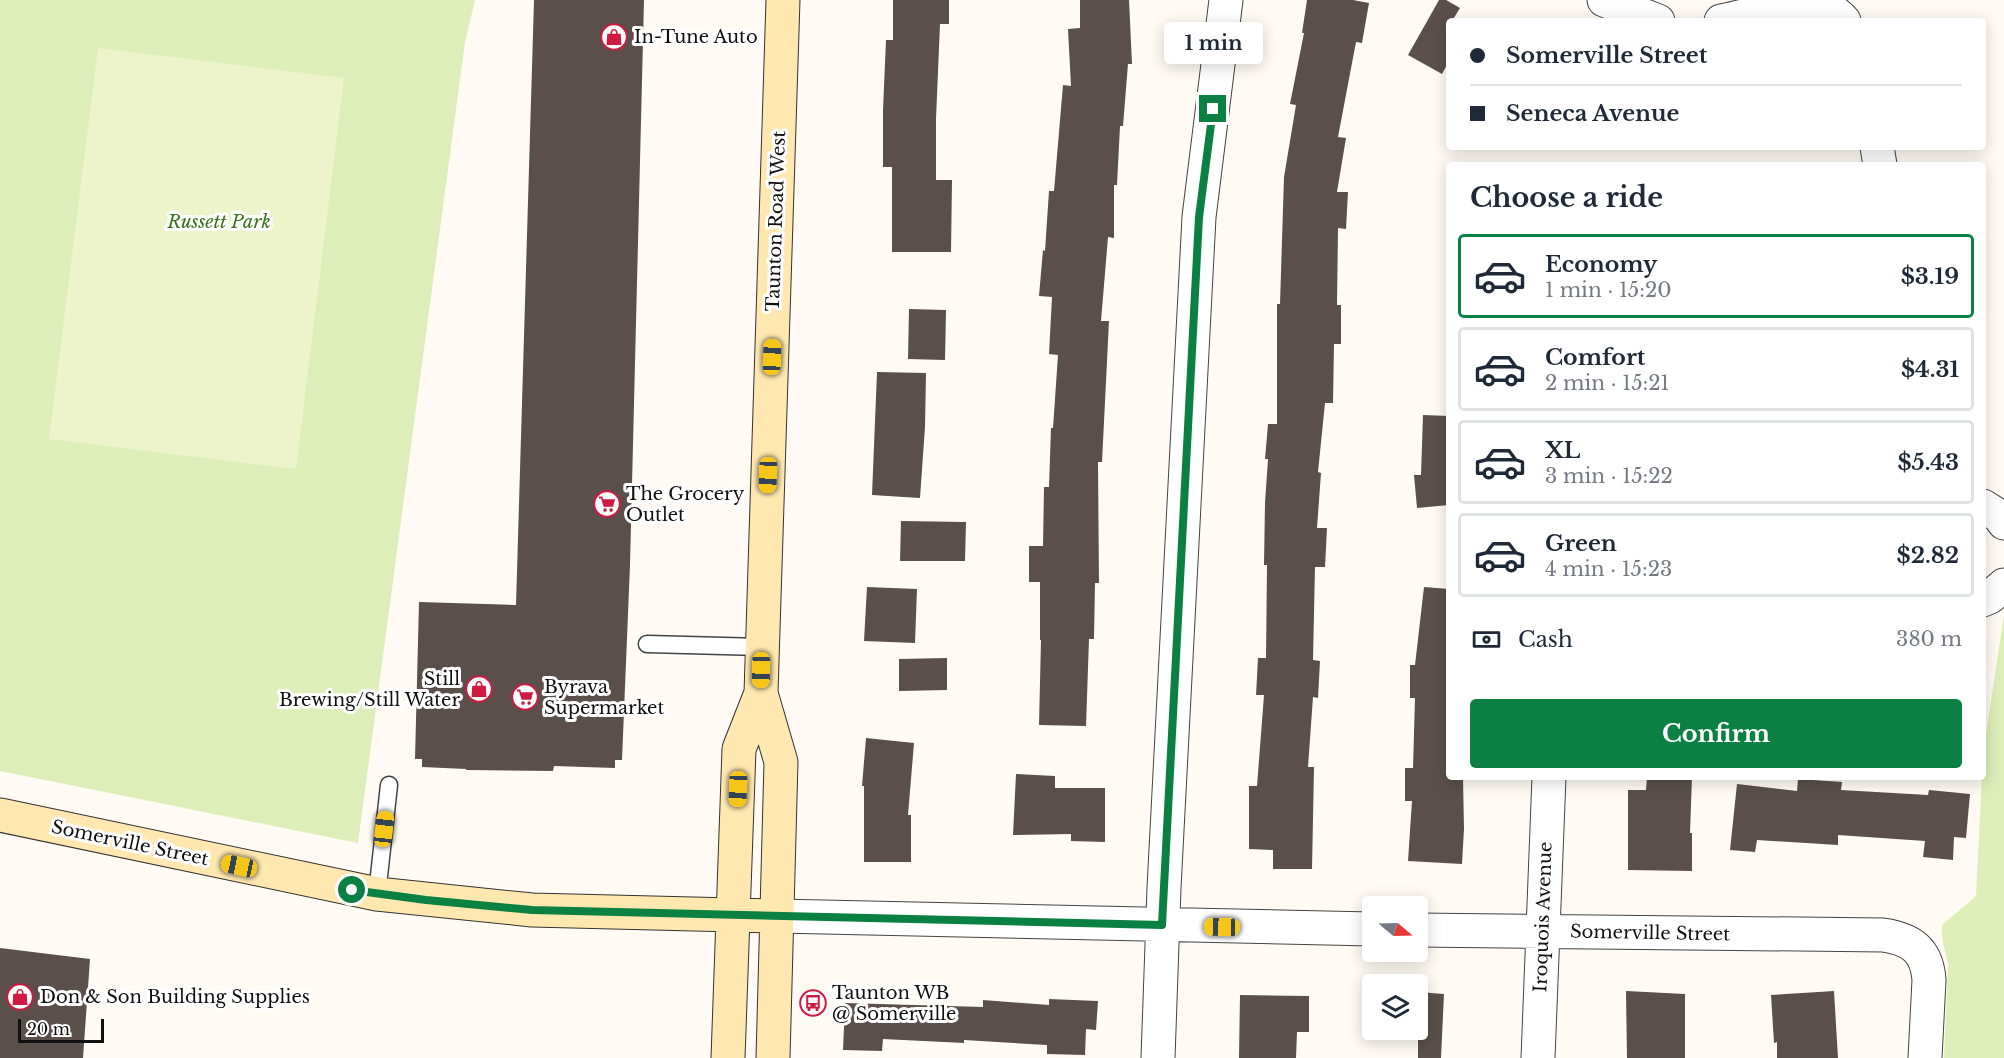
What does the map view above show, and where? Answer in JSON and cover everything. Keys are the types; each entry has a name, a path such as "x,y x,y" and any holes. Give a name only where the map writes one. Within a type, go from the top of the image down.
{"main road":[{"name":"Taunton Road West","path":"773,1058 782,762 761,693 783,0"},
{"name":"Taunton Road West","path":"728,1058 739,749 761,693"},
{"name":"Somerville Street","path":"0,815 377,894 532,910 777,916"}],"street":[{"path":"1158,1058 1162,925 1199,217 1226,0"},
{"path":"1604,0 1650,18"},
{"path":"1736,18 1785,8 1819,5 1841,18"},
{"path":"1986,508 1999,516 2004,523"},
{"path":"1986,599 2004,585"},
{"name":"Iroquois Avenue","path":"1538,1058 1549,780"},
{"name":"Somerville Street","path":"777,916 1362,929"},
{"name":"Somerville Street","path":"1428,930 1897,937 1919,950 1925,959 1929,980 1925,1058"}],"lane":[{"path":"647,644 762,647"},
{"path":"377,894 388,785"}],"green space":[{"name":"Russett Park","path":"0,0 475,0 465,42 358,843 0,771"},
{"path":"98,48 344,78 296,469 49,439"},
{"path":"2004,615 2004,1058 1944,1058 1948,965 1942,925 1976,896 1982,780 1986,780 1986,734"}],"building":[{"path":"534,0 644,0 630,565 622,760 615,760 615,768 554,766 553,771 422,767 422,759 415,759 419,602 516,605"},
{"path":"893,0 949,0 949,24 940,24 936,180 952,180 951,252 892,252 892,167 883,167 883,110 886,40 893,40"},
{"path":"1080,0 1129,0 1132,64 1128,64 1123,126 1120,126 1117,185 1114,185 1114,238 1108,237 1101,321 1109,321 1102,462 1098,462 1099,583 1095,583 1094,639 1089,639 1086,726 1039,725 1040,582 1029,582 1029,546 1043,546 1044,487 1049,487 1051,428 1053,428 1058,355 1049,354 1052,297 1039,296 1049,191 1054,191 1063,85 1071,86 1068,29 1080,28"},
{"path":"1307,0 1353,0 1369,3 1362,43 1356,42 1338,137 1346,138 1337,192 1348,192 1346,229 1338,228 1337,305 1341,305 1341,344 1334,344 1333,403 1325,403 1318,472 1321,473 1317,528 1327,528 1325,567 1315,567 1313,660 1320,661 1318,698 1313,697 1308,767 1314,767 1312,869 1273,869 1273,850 1249,849 1249,786 1257,786 1264,695 1256,695 1258,658 1266,658 1267,565 1264,565 1268,459 1265,459 1268,424 1277,424 1277,304 1280,304 1284,177 1296,105 1290,104 1304,33 1302,33"},
{"path":"1439,0 1446,0 1460,8 1454,18 1446,18 1446,67 1442,74 1408,55"},
{"path":"909,309 946,310 945,360 908,359"},
{"path":"877,372 926,373 920,498 872,495"},
{"path":"1423,415 1446,416 1446,505 1417,508 1414,475 1421,475"},
{"path":"901,521 966,522 965,561 900,561"},
{"path":"867,587 917,589 915,643 864,641"},
{"path":"1424,587 1446,589 1446,780 1463,780 1462,864 1408,861 1412,801 1405,801 1405,768 1413,768 1415,698 1410,698 1410,665 1415,665"},
{"path":"947,658 947,690 899,691 899,659"},
{"path":"866,738 914,743 908,815 911,815 911,862 864,862 864,786 862,786"},
{"path":"1016,774 1055,776 1055,788 1105,788 1105,842 1071,841 1071,834 1013,835"},
{"path":"1647,780 1692,780 1690,833 1692,833 1692,871 1628,870 1628,790 1646,790"},
{"path":"1798,780 1813,780 1842,782 1841,790 1928,795 1929,790 1970,794 1966,838 1954,837 1953,860 1923,857 1925,841 1838,835 1838,845 1757,840 1755,852 1730,850 1737,784 1797,791"},
{"path":"0,948 90,959 83,1058 0,1058"},
{"path":"1626,991 1685,994 1685,1058 1627,1058"},
{"path":"1834,991 1838,1058 1777,1058 1771,995"},
{"path":"1428,993 1444,994 1441,1058 1418,1058 1418,1040 1428,1040"},
{"path":"1240,995 1309,996 1309,1032 1297,1032 1296,1058 1239,1058"},
{"path":"1049,999 1098,1001 1096,1030 1086,1029 1085,1055 1047,1054 1047,1045 964,1040 964,1043 883,1039 882,1051 843,1050 845,1003 983,1007 983,1000 1049,1005"}],"place":[{"name":"In-Tune Auto","path":"614,37"},
{"name":"The Grocery Outlet","path":"607,504"},
{"name":"Still Brewing/Still Water","path":"479,689"},
{"name":"Byrava Supermarket","path":"525,697"},
{"name":"Don & Son Building Supplies","path":"20,997"},
{"name":"Taunton WB @ Somerville","path":"813,1003"}],"route":[{"path":"352,890 532,910 1162,925 1199,217 1213,109"}]}
